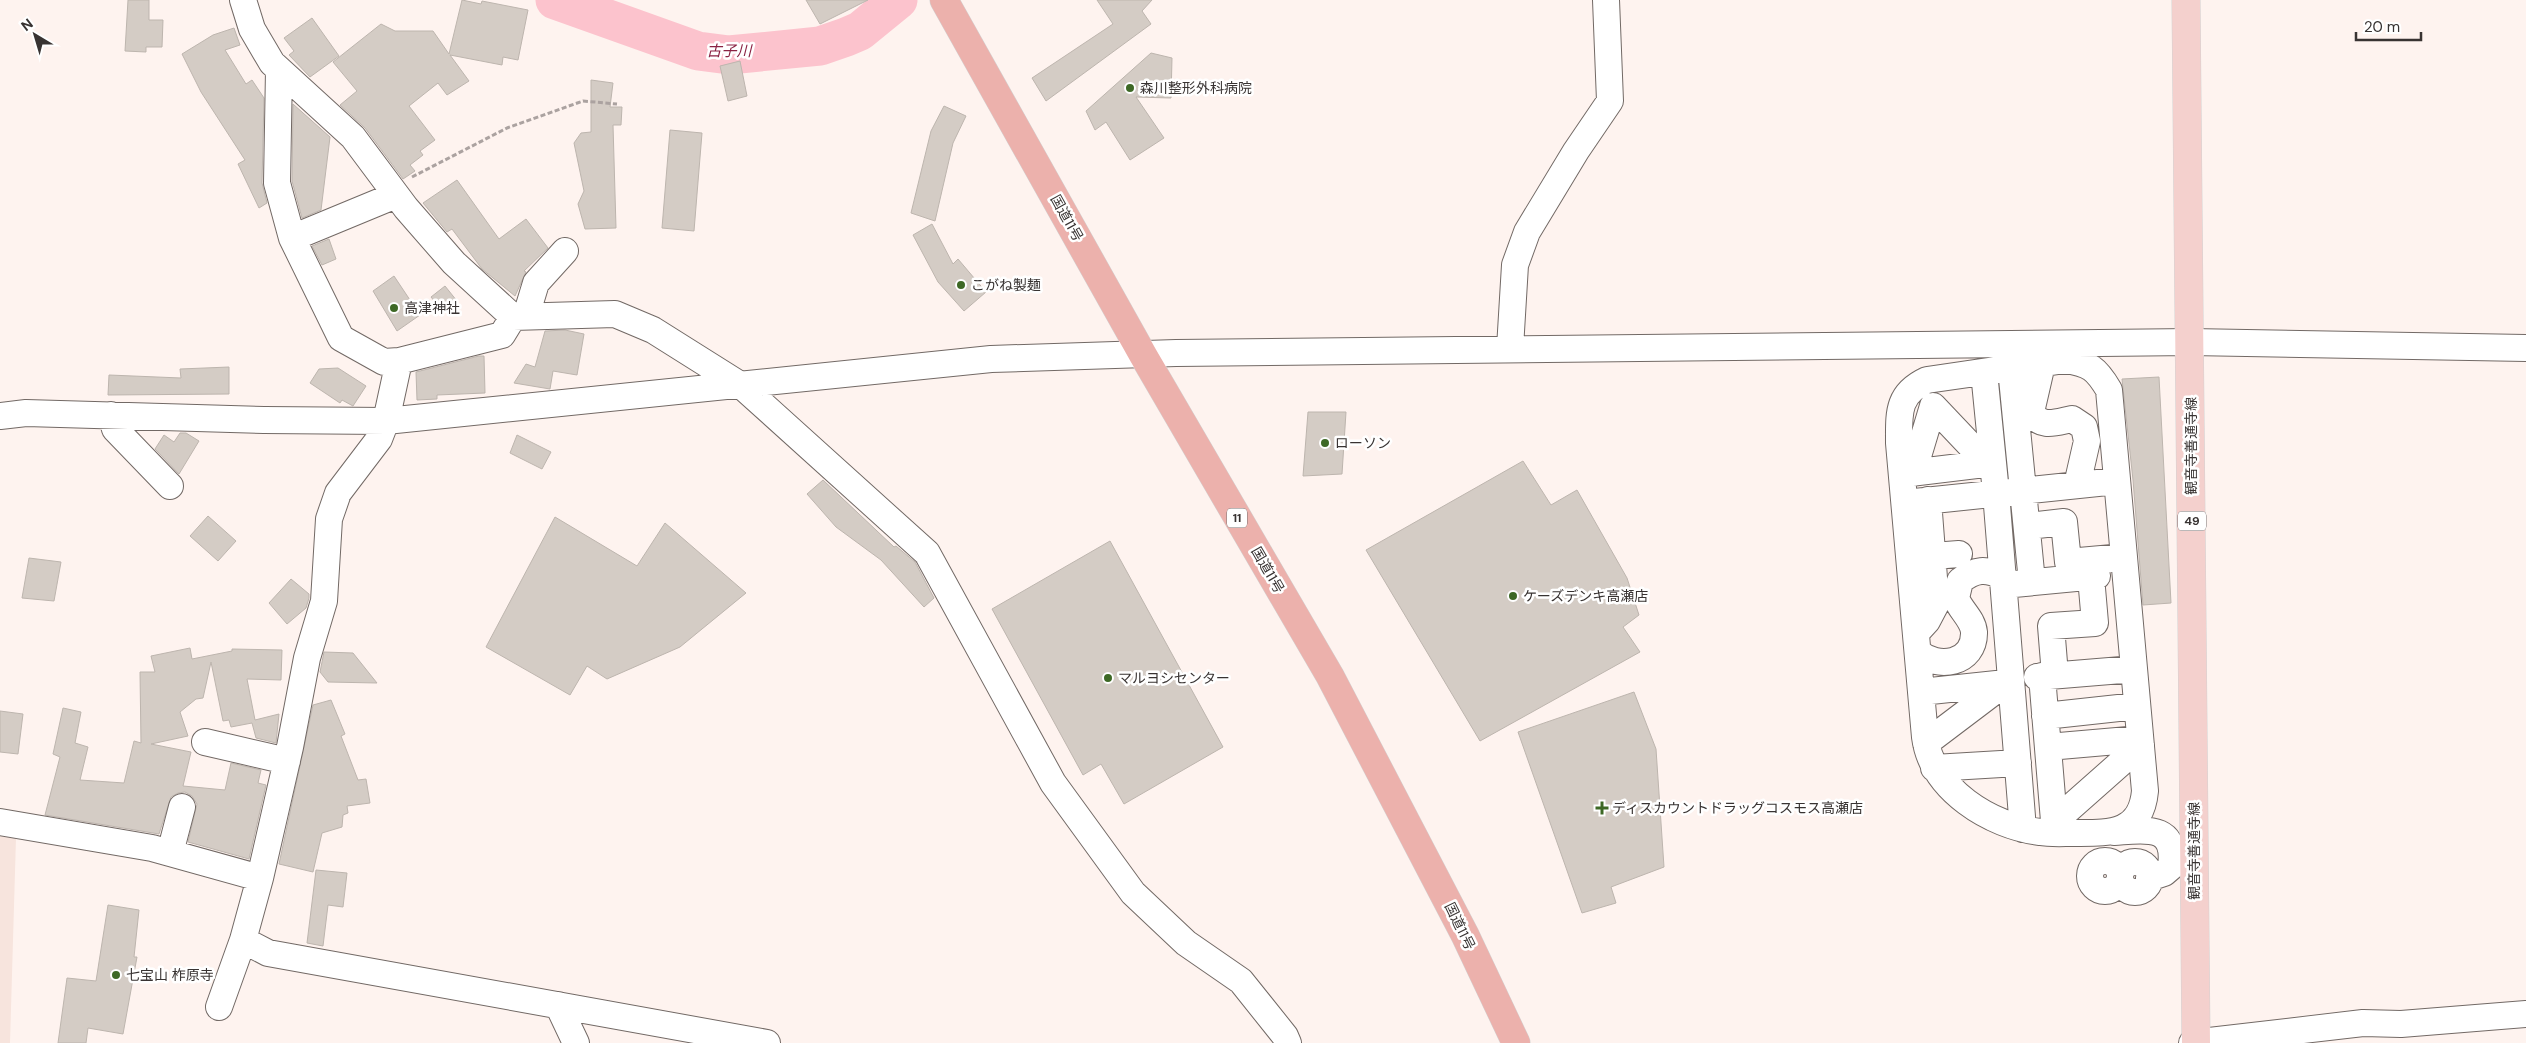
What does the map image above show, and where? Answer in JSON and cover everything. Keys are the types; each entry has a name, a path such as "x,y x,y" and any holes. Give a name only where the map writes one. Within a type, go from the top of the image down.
{"highway":[{"name":"国道11号","path":"944,0 1142,355 1330,676 1461,927 1516,1043"}],"main road":[{"name":"観音寺善通寺線","path":"2186,0 2194,1043"}],"street":[{"path":"243,0 252,29 272,63 353,137 393,191 454,263 520,317 615,314 653,330 742,386 928,553 1053,783 1133,893 1186,943 1241,981 1285,1036 1288,1043"},
{"path":"1510,348 1515,265 1527,232 1576,151 1610,101 1606,0"},
{"path":"279,70 277,184 292,238 341,338 384,362 399,361 502,335 520,317 536,283 566,251"},
{"path":"292,238 393,191"},
{"path":"0,416 26,413 386,420 742,386 991,359 1510,348 2190,342 2526,348"},
{"path":"1914,345 1915,386"},
{"path":"1917,642 1936,604 1946,555 1916,501 1899,443 1900,410 1904,397 1915,386 1927,380 2065,360 2084,363 2099,372 2109,390 2145,792 2144,804 2138,816 2126,826 2109,832"},
{"path":"220,1007 243,940 260,878 288,761 307,658 324,601 329,519 338,493 379,439 386,420 399,361"},
{"path":"2042,364 2031,412 2035,419 2049,424 2072,419 2084,427 2087,440 2077,485"},
{"path":"2011,368 2032,582"},
{"path":"1984,372 1990,463 1996,493 2009,682 2023,829"},
{"path":"1908,473 1933,406 1990,463"},
{"path":"111,415 115,429 170,486"},
{"path":"1908,473 1947,460 1990,463"},
{"path":"1916,501 2117,481"},
{"path":"1916,501 1917,642 1927,752 1934,768 1953,789 1979,810 1993,819 2023,829 2055,827 2109,832 2152,830 2163,834 2170,842 2172,857 2170,867 2164,872 2149,878 2144,889 2131,891 2122,884 2112,869 2109,832"},
{"path":"2028,526 2064,522 2068,562 2125,565"},
{"path":"1917,642 1925,659 1935,663 1952,662 1968,652 1974,638 1974,630 1956,598 1960,581 1976,571 1984,570 2003,581 2032,582 2091,577 2125,565"},
{"path":"2055,827 2045,716 2051,626 2095,622 2091,577"},
{"path":"1921,692 2048,676 2134,669"},
{"path":"1926,743 2009,682"},
{"path":"2048,748 2090,719 2137,706"},
{"path":"2045,716 2090,719 2140,742"},
{"path":"205,742 288,761"},
{"path":"2055,827 2140,742"},
{"path":"1934,768 2018,763"},
{"path":"170,853 182,807"},
{"path":"0,822 36,826 170,853 260,878"},
{"path":"243,940 268,952 767,1043"},
{"path":"558,1005 576,1043"},
{"path":"2194,1043 2354,1024 2401,1024 2526,1014"}],"path":[{"path":"393,191 508,128 584,101 618,104"}],"shaded area":[{"path":"0,835 16,838 10,1043 0,1043"}],"building":[{"path":"128,0 149,0 149,20 163,20 162,47 146,47 146,52 125,51"},
{"path":"462,0 481,4 482,1 528,10 518,60 503,57 502,65 450,55 469,81 447,95 438,83 409,106 435,140 420,151 423,155 410,165 415,171 403,179 365,128 340,105 357,91 333,62 381,24 395,31 433,31 449,54"},
{"path":"806,0 868,0 820,24"},
{"path":"1097,0 1152,0 1142,11 1151,24 1046,101 1032,78 1113,24"},
{"path":"312,18 339,56 310,77 289,55 294,51 284,38"},
{"path":"234,28 240,45 225,50 246,84 252,80 264,98 262,183 267,203 259,208 238,164 245,160 201,92 182,54 213,35"},
{"path":"1151,53 1172,58 1171,98 1136,97 1164,138 1130,160 1106,122 1095,130 1086,111"},
{"path":"740,61 747,96 728,101 720,66"},
{"path":"591,80 613,83 610,107 622,107 621,125 613,125 616,228 585,229 578,204 584,191 574,143 581,133 591,132"},
{"path":"293,104 330,137 321,210 302,218 292,181"},
{"path":"944,106 966,116 953,143 935,221 911,213 931,131"},
{"path":"670,130 702,133 694,231 662,228"},
{"path":"457,180 499,239 526,219 548,248 524,271 526,272 515,296 482,269 452,229 447,232 423,203"},
{"path":"932,224 953,264 958,259 986,292 964,311 938,282 913,235"},
{"path":"329,239 336,259 322,265 312,246"},
{"name":"高津神社","path":"394,276 420,315 397,331 373,291"},
{"path":"445,286 457,301 443,312 431,297"},
{"path":"565,330 584,334 577,375 553,371 550,389 514,383 526,364 535,367 545,331"},
{"path":"484,356 485,393 437,395 437,399 417,400 416,372"},
{"path":"229,367 229,394 108,395 109,375 181,378 180,369"},
{"path":"338,368 366,386 353,406 342,400 340,403 310,383 319,369"},
{"path":"2159,377 2171,603 2143,605 2133,480 2122,379"},
{"name":"ローソン","path":"1308,412 1346,412 1342,474 1303,476"},
{"path":"180,433 186,433 199,441 179,474 155,449 164,435 174,442"},
{"path":"517,435 551,452 542,469 510,453"},
{"name":"ケーズデンキ高瀬店","path":"1523,461 1551,505 1577,490 1627,578 1639,615 1623,627 1640,652 1480,741 1366,550"},
{"path":"823,480 894,547 896,546 915,562 934,598 924,607 881,560 836,527 807,494"},
{"path":"208,516 236,541 218,561 190,536"},
{"path":"555,517 637,566 665,523 746,593 680,647 607,679 587,666 570,695 486,647"},
{"name":"マルヨシセンター","path":"1110,541 1223,747 1124,804 1101,764 1083,775 992,609"},
{"path":"29,558 61,562 54,601 22,598"},
{"path":"291,579 309,594 309,598 306,608 287,624 269,603"},
{"path":"190,648 192,659 232,651 232,649 282,650 281,680 247,679 255,720 279,714 276,743 256,738 252,723 231,727 229,720 223,721 211,662 203,698 196,699 180,712 188,736 151,744 191,752 183,786 225,790 231,763 261,770 258,783 266,785 249,859 188,842 197,804 192,796 185,792 171,797 159,834 45,815 60,757 53,754 63,708 81,712 75,743 88,747 80,780 124,783 134,741 141,743 140,672 155,672 151,656"},
{"path":"324,652 353,653 377,683 328,682 320,672"},
{"name":"ディスカウントドラッグコスモス高瀬店","path":"1634,692 1656,749 1664,867 1611,887 1616,903 1582,913 1518,732"},
{"path":"331,700 345,734 341,736 358,780 366,779 370,803 347,806 348,813 343,815 342,827 322,833 313,872 279,864 313,705"},
{"path":"0,711 23,714 18,754 0,752"},
{"path":"316,870 347,873 343,907 328,905 323,946 307,943"},
{"path":"108,905 139,910 134,957 137,957 123,1034 88,1028 86,1043 58,1043 67,978 96,981"}],"waterway":[{"name":"古子川","path":"555,0 698,51 729,55 820,46 860,31 898,0"}],"place":[{"name":"森川整形外科病院","path":"1130,88"},
{"name":"こがね製麺","path":"961,285"},
{"name":"高津神社","path":"394,308"},
{"name":"ローソン","path":"1325,443"},
{"name":"ケーズデンキ高瀬店","path":"1513,596"},
{"name":"マルヨシセンター","path":"1108,678"},
{"name":"ディスカウントドラッグコスモス高瀬店","path":"1602,808"},
{"name":"七宝山 柞原寺","path":"116,975"}]}
